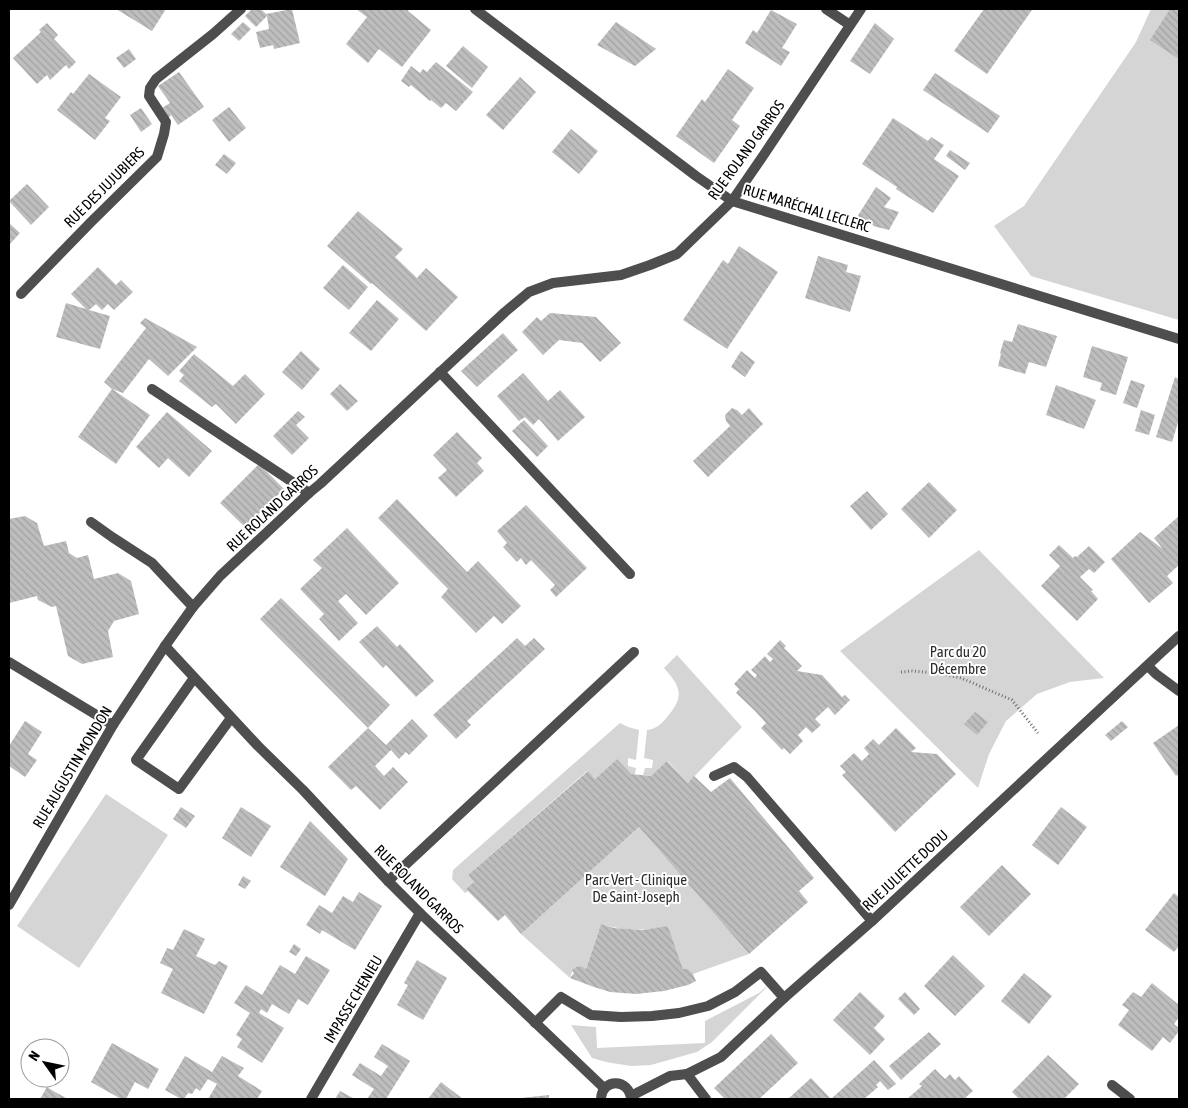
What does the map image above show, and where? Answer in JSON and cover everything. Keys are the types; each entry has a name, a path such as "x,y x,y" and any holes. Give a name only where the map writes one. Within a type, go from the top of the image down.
{"street":[{"name":"RUE DES JUJUBIERS","path":"21,294 157,157 166,122 149,96 150,88 156,79 241,9"},
{"name":"RUE MARÉCHAL LECLERC","path":"475,9 696,176 732,201 1179,339"},
{"path":"826,9 850,25"},
{"name":"RUE ROLAND GARROS","path":"604,1088 388,881 303,790 231,718 165,646 193,607 220,576 505,312 529,292 553,283 621,275 650,266 677,254 732,201 861,9"},
{"path":"440,372 630,574"},
{"path":"152,389 309,493"},
{"path":"91,522 152,563 193,607"},
{"name":"RUE JULIETTE DODU","path":"631,1097 670,1076 686,1074 721,1056 872,921 1179,636"},
{"name":"RUE AUGUSTIN MONDON","path":"9,905 113,725 165,646"},
{"path":"388,881 634,652"},
{"path":"9,662 113,725"},
{"path":"1148,666 1179,691"},
{"path":"194,678 136,760 178,789 231,718"},
{"path":"714,776 734,767 747,777 872,921"},
{"name":"IMPASSE CHENIEU","path":"311,1099 420,913"},
{"path":"535,1023 561,997 591,1015 621,1017 679,1014 708,1006 735,992 762,972 784,998"},
{"path":"686,1074 706,1099"},
{"path":"601,1099 604,1088 613,1084 622,1085 629,1091 631,1097"},
{"path":"1112,1086 1130,1099"}],"path":[{"path":"901,672 938,673 961,678 1012,700 1038,733"}],"green space":[{"path":"1151,9 1179,9 1179,320 1031,276 994,226 1024,206 1136,42"},
{"name":"Parc du 20 Décembre","path":"979,550 1104,678 1070,682 1037,694 1006,721 989,754 978,788 840,651"},
{"path":"677,655 742,727 688,783 668,761 651,776 643,775 645,768 652,768 653,760 644,758 647,730 663,722 677,703 679,692 677,686 664,668"},
{"path":"620,723 639,730 636,760 628,758 628,766 636,768 635,774 631,774 617,759 595,779 587,771 468,875 474,882 465,893 452,879 453,870"},
{"path":"106,794 168,835 79,968 17,926"},
{"name":"Parc Vert - Clinique De Saint-Joseph","path":"639,827 749,954 693,974 689,970 683,969 668,926 634,929 601,924 586,969 575,968 570,978 521,934"},
{"path":"771,983 712,1042 697,1052 651,1065 631,1066 592,1058 571,1025 596,1027 597,1048 705,1043 705,1021 759,993"}],"building":[{"path":"116,9 166,9 152,31"},
{"path":"252,9 261,9 266,14 292,9 300,43 274,49 273,45 260,48 256,32 269,29 267,16 256,27 245,16"},
{"path":"356,9 409,9 408,11 431,30 402,67 379,49 368,63 346,44 367,17"},
{"path":"984,9 1032,10 987,74 954,51"},
{"path":"1170,9 1179,9 1179,59 1150,40"},
{"path":"771,10 797,24 782,48 790,52 781,66 745,43 753,30 757,33"},
{"path":"243,22 251,29 239,41 231,34"},
{"path":"616,22 656,49 635,66 597,45"},
{"path":"47,23 58,35 54,39 76,62 69,69 66,65 50,80 47,75 37,84 13,58 41,32 39,30"},
{"path":"875,23 894,39 870,74 850,61"},
{"path":"463,46 488,67 472,88 446,66"},
{"path":"129,49 136,59 124,68 116,58"},
{"path":"436,62 473,92 456,111 446,103 441,108 411,85 409,87 401,81 411,66 420,73 423,69 427,72"},
{"path":"728,69 754,88 732,120 740,126 714,163 676,136 702,99 705,102"},
{"path":"179,72 204,107 178,125 171,115 168,118 162,108 170,103 158,86"},
{"path":"935,73 1000,116 988,133 923,90"},
{"path":"89,74 121,97 105,118 110,121 95,140 57,110"},
{"path":"520,77 536,92 503,130 486,115"},
{"path":"229,107 246,128 229,142 212,120"},
{"path":"141,108 152,124 141,132 130,115"},
{"path":"893,118 928,141 931,137 944,145 934,159 959,176 933,213 862,164"},
{"path":"571,129 598,151 579,174 552,152"},
{"path":"950,150 970,163 965,170 946,156"},
{"path":"224,154 236,163 227,174 215,165"},
{"path":"27,184 49,207 31,225 9,201"},
{"path":"876,187 891,198 884,207 899,212 889,230 873,226 857,217"},
{"path":"358,211 403,249 395,257 417,278 426,268 458,297 426,331 327,246"},
{"path":"9,223 20,233 9,245"},
{"path":"739,246 778,272 727,349 683,320 723,260 728,264"},
{"path":"818,256 848,265 846,272 861,276 850,312 805,298"},
{"path":"343,265 368,287 349,310 323,288"},
{"path":"98,267 116,285 121,280 133,292 114,310 108,304 102,310 96,304 89,310 110,316 100,349 56,337 66,303 86,309 71,294"},
{"path":"377,300 399,319 371,351 349,333"},
{"path":"550,313 596,317 621,343 600,362 582,343 559,340 543,355 522,332 537,317 541,321"},
{"path":"145,318 197,347 168,376 149,359 123,393 112,389 104,382 146,328 140,323"},
{"path":"1018,324 1057,336 1046,367 1029,362 1025,374 998,366 1004,340 1012,342"},
{"path":"503,333 518,350 477,387 461,371"},
{"path":"1092,346 1128,357 1116,395 1100,390 1102,383 1083,377"},
{"path":"301,351 320,369 302,390 282,372"},
{"path":"741,351 755,362 745,377 731,367"},
{"path":"194,354 233,386 245,374 265,394 236,424 216,404 212,407 179,381 184,375 179,371"},
{"path":"523,373 548,401 560,390 585,417 558,441 539,419 533,425 525,417 519,421 497,396"},
{"path":"1175,377 1179,379 1179,419 1172,442 1156,437"},
{"path":"1131,380 1145,385 1137,408 1123,403"},
{"path":"340,384 358,401 347,411 330,394"},
{"path":"1056,385 1096,400 1084,429 1046,415"},
{"path":"112,389 150,415 116,464 78,437"},
{"path":"732,408 742,415 749,408 763,424 708,477 693,461 730,426 726,421 725,415"},
{"path":"1141,410 1155,415 1149,435 1135,431"},
{"path":"298,411 305,417 296,425 309,438 292,455 273,436"},
{"path":"167,412 212,451 189,477 168,458 159,468 136,447"},
{"path":"524,420 548,446 537,457 512,431"},
{"path":"457,432 482,458 477,463 484,471 456,497 438,478 447,470 433,455"},
{"path":"259,464 284,489 245,527 220,503"},
{"path":"929,482 957,510 929,538 901,509"},
{"path":"867,491 888,514 871,530 850,506"},
{"path":"397,499 467,572 478,561 521,606 502,624 494,616 476,633 441,597 448,589 378,518"},
{"path":"526,505 587,568 556,597 550,590 555,585 531,560 526,565 521,558 517,562 503,547 507,543 497,531"},
{"path":"25,516 37,523 44,546 66,541 69,553 77,558 88,555 94,579 118,573 131,581 139,614 114,621 108,631 113,657 82,664 68,656 56,606 52,607 38,600 37,596 9,603 9,519"},
{"path":"1179,516 1179,565 1167,576 1173,583 1149,603 1111,559 1140,532 1163,549 1154,538"},
{"path":"347,528 399,583 366,615 346,594 338,601 358,623 339,641 319,619 324,614 300,589 322,568 313,560"},
{"path":"1059,545 1073,558 1077,557 1089,546 1105,562 1094,573 1089,569 1080,577 1093,590 1091,591 1098,599 1077,621 1041,586 1060,566 1049,555"},
{"path":"281,598 390,705 368,728 260,619"},
{"path":"377,626 397,647 400,644 434,681 416,697 386,665 383,668 359,642"},
{"path":"517,638 525,646 534,638 545,649 467,721 471,725 456,739 433,715"},
{"path":"780,640 786,646 784,648 802,666 797,671 822,675 842,697 845,695 850,700 835,715 828,707 815,719 821,725 812,733 806,727 798,735 803,741 790,754 784,748 782,750 761,728 766,723 736,693 739,689 734,684 747,670 755,678 757,675 751,670 765,656 770,662 773,659 767,654"},
{"path":"975,712 988,722 977,735 964,724"},
{"path":"412,719 428,736 409,755 406,752 399,759 391,750 375,766 384,776 393,767 408,782 380,810 356,786 351,790 328,767 368,728 386,745"},
{"path":"25,721 42,732 28,754 37,760 25,777 9,766 9,746"},
{"path":"1122,721 1128,727 1111,741 1105,735"},
{"path":"1179,725 1179,774 1176,776 1153,743"},
{"path":"896,728 916,748 911,752 937,754 956,774 895,832 842,775 846,772 840,766 854,753 862,761 869,754 864,748 873,739 879,745"},
{"path":"617,759 631,774 651,776 667,761 688,783 694,776 711,792 730,778 814,878 799,891 808,902 749,954 639,827 521,934 505,915 498,921 466,889 474,882 468,875 588,771 595,779"},
{"path":"181,807 195,816 186,828 173,819"},
{"path":"241,807 271,826 251,857 222,838"},
{"path":"1061,807 1087,827 1058,865 1032,845"},
{"path":"310,821 348,859 325,896 280,867"},
{"path":"1002,865 1031,894 989,936 960,907"},
{"path":"243,876 251,881 245,889 238,885"},
{"path":"359,892 382,906 355,950 322,930 320,934 306,925 319,905 332,913 343,896 353,902"},
{"path":"1174,893 1179,897 1179,946 1174,952 1145,930"},
{"path":"601,924 614,928 642,930 668,926 683,969 688,969 692,972 696,981 664,991 636,994 610,992 570,978 574,973 572,970 576,967 581,966 586,969"},
{"path":"184,929 205,939 196,956 215,965 219,961 228,966 204,1014 161,993 173,969 160,963 167,948 173,950"},
{"path":"294,944 301,949 296,956 289,952"},
{"path":"953,955 985,986 955,1016 924,986"},
{"path":"306,956 330,970 308,1005 298,999 289,1014 272,1004 267,1013 261,1009 259,1013 284,1028 262,1063 237,1047 242,1039 236,1035 250,1013 234,1003 246,985 262,995 280,965 295,974"},
{"path":"417,960 447,978 423,1020 397,1005 408,985 404,983"},
{"path":"1024,973 1052,996 1029,1024 1001,1001"},
{"path":"1152,983 1179,1005 1179,1017 1174,1024 1179,1028 1179,1031 1170,1043 1163,1037 1152,1051 1118,1025 1129,1010 1122,1005 1133,992 1141,997"},
{"path":"860,992 885,1016 874,1028 885,1039 870,1055 833,1020"},
{"path":"905,992 920,1009 914,1015 898,999"},
{"path":"929,1032 941,1044 901,1080 889,1066"},
{"path":"771,1034 798,1063 759,1099 725,1099 714,1088"},
{"path":"112,1043 159,1069 148,1089 135,1082 126,1099 121,1099 91,1082"},
{"path":"382,1044 410,1061 386,1099 367,1099 374,1089 352,1075 360,1063 381,1076 388,1066 374,1057"},
{"path":"1048,1055 1079,1084 1064,1099 1019,1099 1012,1092"},
{"path":"185,1056 212,1072 222,1056 244,1068 238,1076 262,1091 257,1099 208,1099 217,1084 208,1079 200,1091 196,1088 192,1094 188,1093 184,1099 181,1099 165,1090"},
{"path":"874,1060 896,1084 888,1090 880,1081 876,1085 878,1087 864,1099 831,1099"},
{"path":"935,1069 945,1079 950,1074 955,1080 959,1076 973,1091 966,1097 967,1099 907,1099 922,1086 919,1084"},
{"path":"811,1078 831,1099 788,1099"},
{"path":"441,1082 463,1099 428,1099"},
{"path":"46,1088 49,1088 68,1099 40,1099"},
{"path":"340,1091 355,1099 335,1099"},
{"path":"549,1095 549,1099 521,1099 521,1098"}]}
